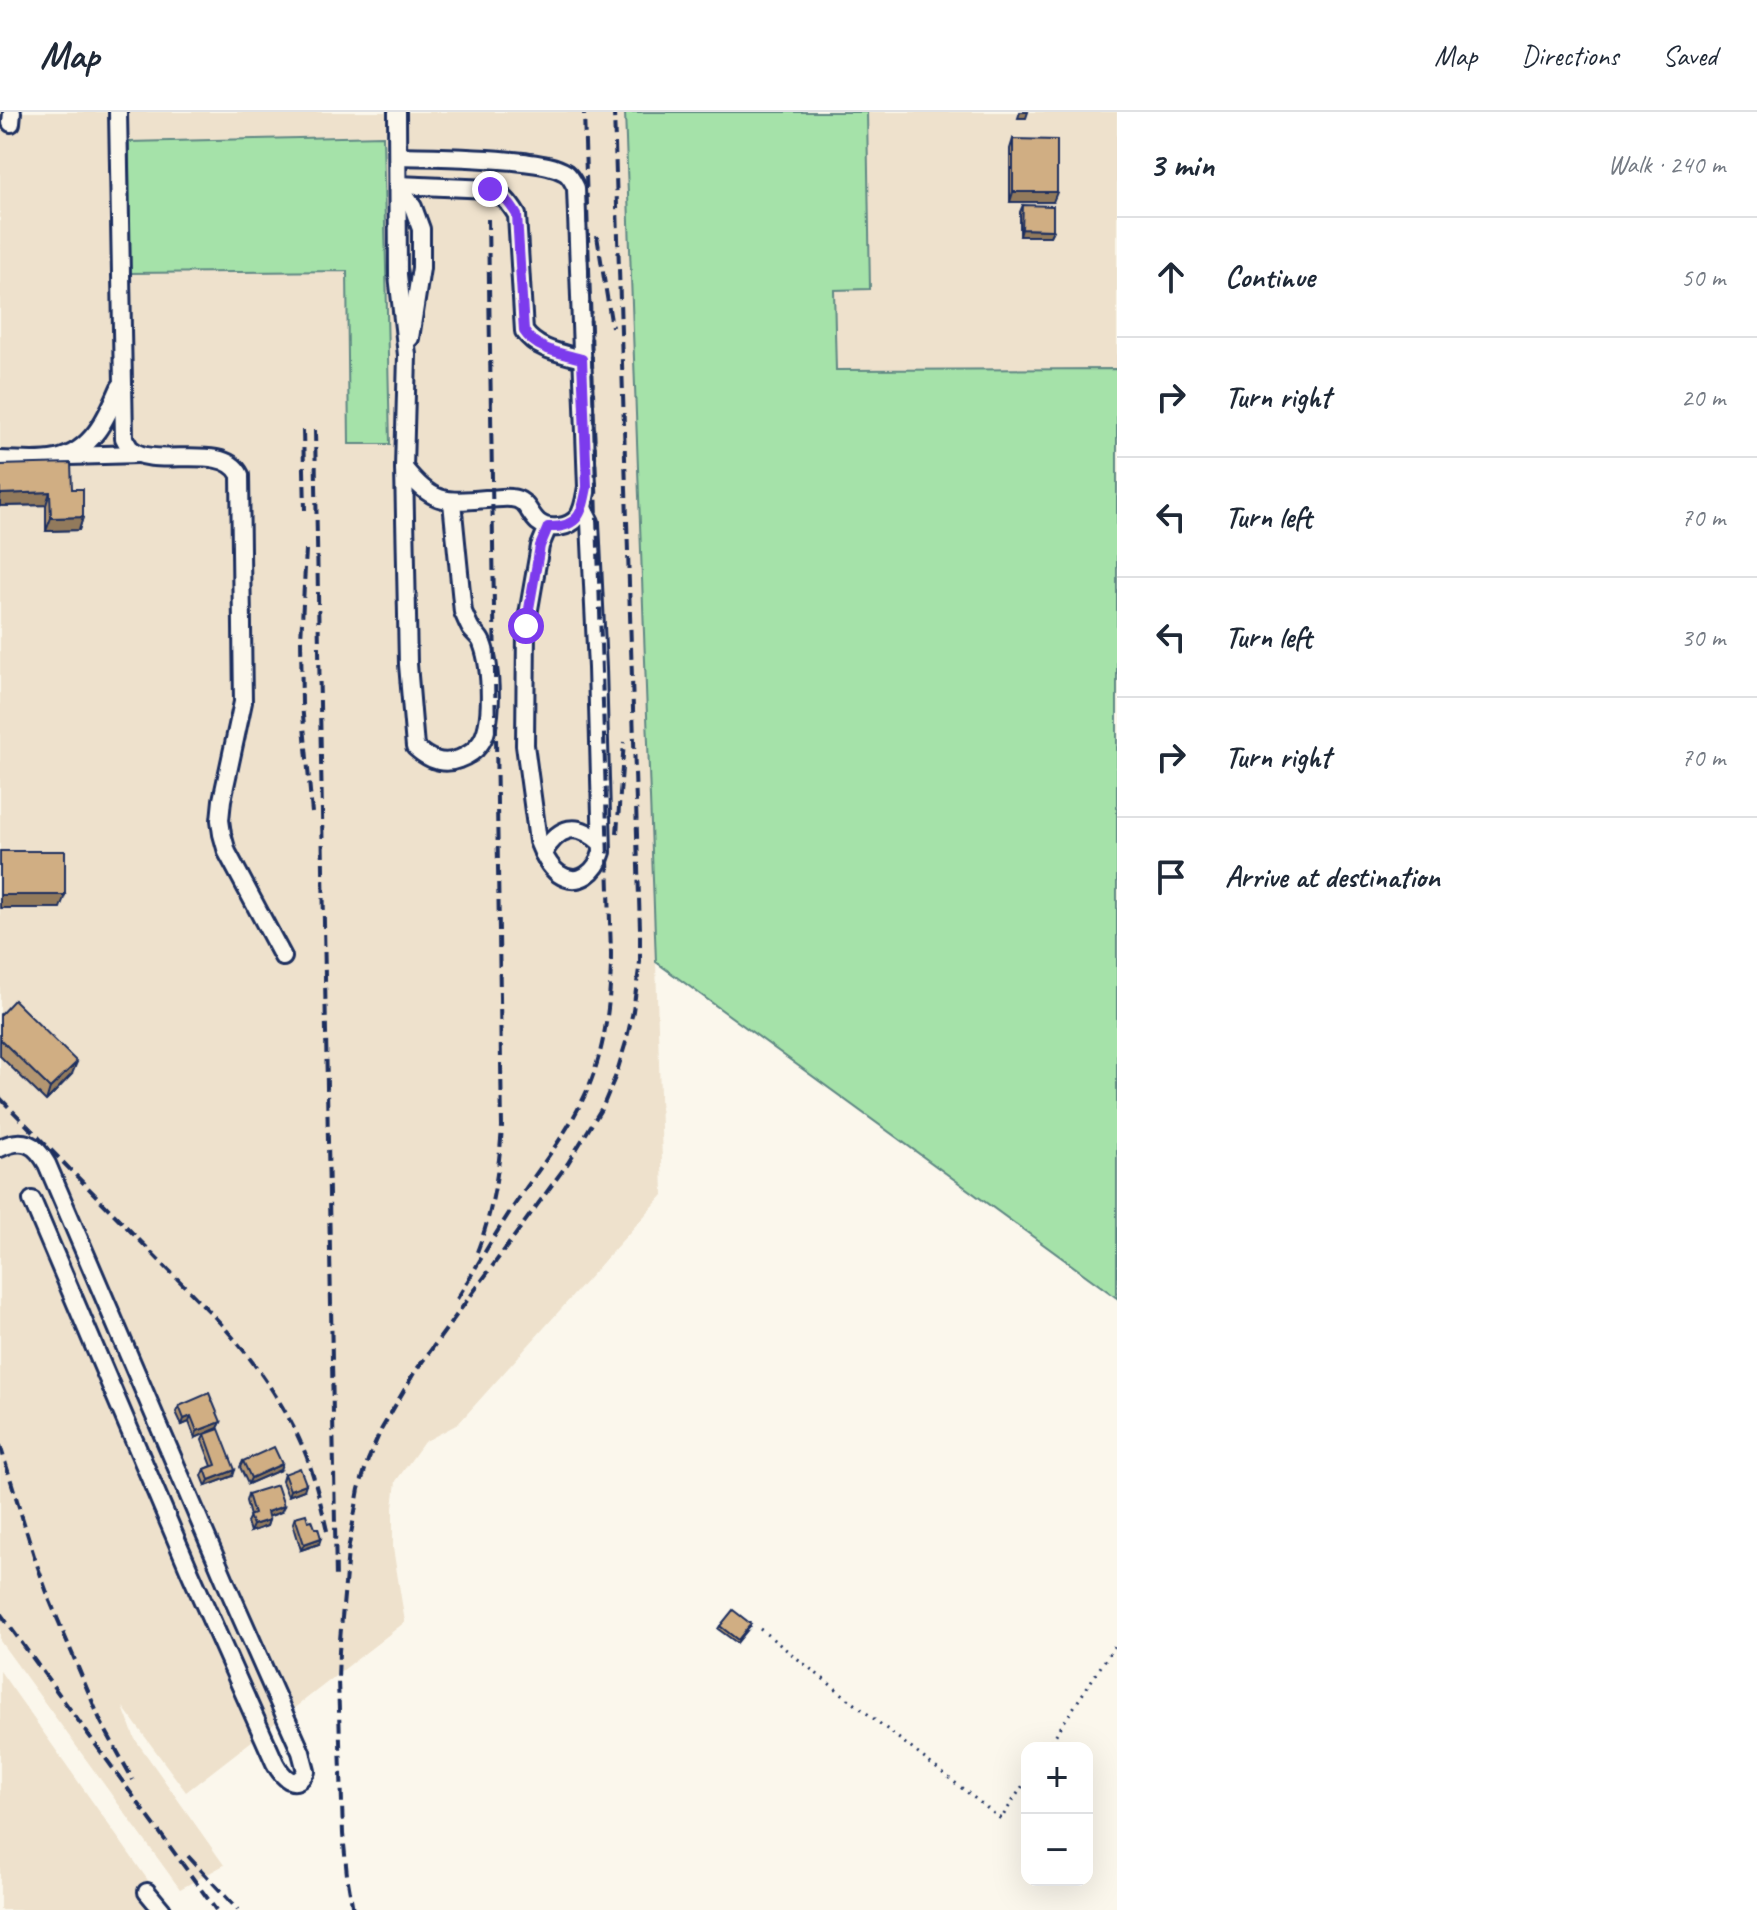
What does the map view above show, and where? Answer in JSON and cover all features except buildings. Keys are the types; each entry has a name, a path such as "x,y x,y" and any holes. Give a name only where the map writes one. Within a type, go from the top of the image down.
{"lane":[{"path":"118,112 124,438 130,449 138,454"},
{"path":"397,112 398,275 407,355 404,468 408,664 415,747 424,756 439,762 453,762 469,755 480,744 486,732 490,689 489,666 481,640 469,627 463,612 452,502"},
{"path":"398,156 484,158 532,163 552,166 571,177 576,188 587,487 578,517 570,524 548,527 538,522 524,502 514,498 452,502 429,494 404,468"},
{"path":"398,185 413,207 421,229 420,279 407,355"},
{"path":"398,185 490,189 500,193 517,215 524,331 529,339 542,347 582,359"},
{"path":"67,456 95,435 109,412 123,378"},
{"path":"0,460 43,461 67,456 138,454 227,461 236,467 240,475 243,702 220,820 227,852 283,957"},
{"path":"548,527 540,546 526,626 525,745 538,841 557,873 568,879 576,879 594,870 602,852 590,522 583,508"},
{"path":"543,853 550,840 567,829 590,833 601,843"},
{"path":"0,1148 23,1142 38,1148 47,1164 301,1752 306,1771 302,1778 294,1782 287,1780 275,1763 183,1558 32,1200"},
{"path":"147,1892 162,1910"}],"path":[{"path":"760,1629 1001,1819 1021,1788"},
{"path":"1051,1742 1117,1642"}],"shaded area":[{"path":"0,112 625,112 663,1195 458,1424 424,1442 396,1481 393,1548 405,1622 186,1792 123,1707 135,1739 224,1865 180,1889 0,1641"},
{"path":"867,112 1117,112 1117,369 836,370 834,290 870,288"},
{"path":"0,1671 169,1910 0,1910"}],"green space":[{"path":"625,112 867,112 870,289 834,290 836,370 1117,369 1117,1298 656,962"},
{"path":"383,136 390,444 349,444 347,271 130,273 129,142"}],"railway":[{"path":"457,1299 581,1103 600,1054 609,1004 611,953 584,112"},
{"path":"353,1910 343,1834 338,1680 348,1551 359,1489 368,1460 381,1430 414,1373 568,1163 603,1106 616,1075 633,1011 640,962 640,929 614,112"},
{"path":"477,1252 494,1190 502,1127 488,219"},
{"path":"597,236 612,327"},
{"path":"303,430 305,510"},
{"path":"315,430 336,1580"},
{"path":"306,550 301,639 302,704 312,813"},
{"path":"617,833 624,742"},
{"path":"0,1098 207,1309 253,1363 281,1404 303,1447 328,1535"},
{"path":"0,1445 50,1601 101,1722 133,1780"},
{"path":"0,1613 216,1910"},
{"path":"188,1856 238,1910"}],"route":[{"path":"490,189 500,193 517,215 524,331 529,339 542,347 582,359 587,487 583,508 570,524 548,527 540,546 526,626"}]}
